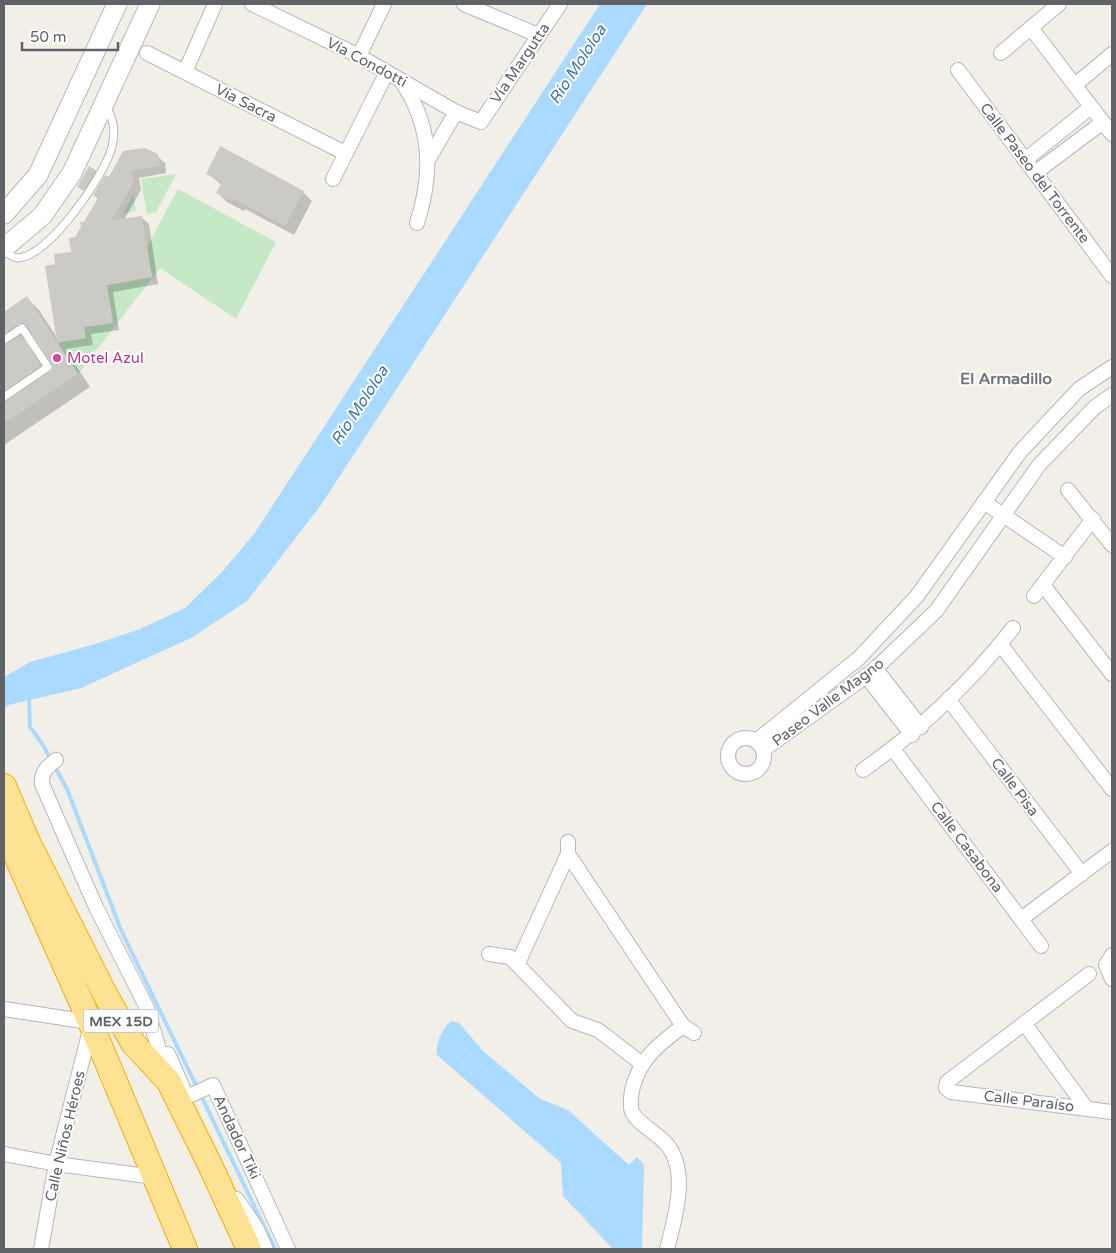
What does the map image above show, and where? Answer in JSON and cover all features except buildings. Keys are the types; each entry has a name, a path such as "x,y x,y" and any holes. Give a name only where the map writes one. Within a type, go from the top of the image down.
{"highway":[{"name":"MEX 15D","path":"4,786 28,842 106,996 133,1043 169,1082 210,1164 249,1249"},
{"name":"MEX 15D","path":"4,829 90,1023 185,1249"}],"street":[{"path":"4,214 38,176 117,4"},
{"path":"4,250 42,216 72,172 150,4"},
{"path":"185,72 215,4"},
{"name":"Vía Condotti","path":"252,4 359,56 456,112 481,122"},
{"path":"359,56 384,4"},
{"path":"464,4 538,35"},
{"name":"Vía Margutta","path":"481,122 560,4"},
{"path":"1001,53 1059,4"},
{"path":"1031,28 1112,134"},
{"name":"Vía Sacra","path":"147,53 345,154"},
{"path":"1075,85 1112,54"},
{"name":"Calle Paseo del Torrente","path":"958,70 1112,276"},
{"path":"333,179 387,72"},
{"path":"400,79 414,100 428,160 425,198 416,223"},
{"path":"1025,160 1091,107"},
{"path":"428,160 456,112"},
{"path":"1035,173 1103,122"},
{"path":"1048,142 1058,156"},
{"name":"Paseo Valle Magno","path":"1112,367 1079,389 1020,452 917,596 859,658 759,746 871,672 936,611 1039,466 1095,407 1112,395"},
{"path":"1068,490 1112,545"},
{"path":"984,502 1065,557"},
{"path":"1034,596 1093,520"},
{"path":"1043,585 1112,674"},
{"path":"863,770 916,731 1000,644 1013,628"},
{"path":"1000,644 1112,789"},
{"path":"871,672 916,731"},
{"name":"Calle Pisa","path":"948,699 1082,874"},
{"name":"Calle Casabona","path":"893,749 1041,946"},
{"path":"52,763 41,777 45,792 95,905 148,1008 169,1082"},
{"path":"518,963 568,848 688,1030 654,1048 641,1063 631,1096 632,1112 663,1138 673,1154 679,1181 674,1221 667,1249"},
{"path":"1021,919 1112,852"},
{"path":"489,954 510,957 518,963 572,1021 598,1030 641,1063"},
{"path":"1112,955 1106,965 1112,979"},
{"path":"1087,1109 1024,1023 1089,974"},
{"path":"4,1008 90,1023"},
{"name":"Andador Tiki","path":"148,1008 187,1097 213,1085 288,1249"},
{"name":"Calle Niños Héroes","path":"41,1249 56,1164 90,1023"},
{"name":"Calle Paraíso","path":"1024,1023 947,1082 946,1088 951,1092 1112,1112"},
{"path":"4,1154 56,1164 155,1176"},
{"path":"210,1164 254,1229 263,1249"}],"lane":[{"path":"4,250 15,258 26,256 33,252 58,231 79,207 98,178 112,147 112,122 108,110"},
{"path":"4,340 22,328 48,367 4,397"}],"green space":[{"path":"176,174 156,212 147,214 141,179"},
{"path":"178,189 276,242 236,319 160,268 78,374 58,344 86,338 84,327 112,323 107,285 152,277 147,247"},
{"path":"133,195 136,211 123,213"}],"water":[{"name":"Río Mololoa","path":"600,4 647,4 321,505 247,601 191,638 81,688 8,705 4,709 4,677 30,662 92,645 140,629 185,608 221,573 254,534"},
{"path":"452,1021 459,1023 483,1051 540,1099 568,1110 629,1165 637,1157 644,1165 642,1249 613,1249 563,1196 561,1163 437,1055 440,1036"}],"waterway":[{"path":"29,697 30,727 43,745 67,789 121,930 275,1249"}],"place":[{"name":"Motel Azul","path":"57,358"}],"district":[{"name":"El Armadillo","path":"1006,378"}]}
